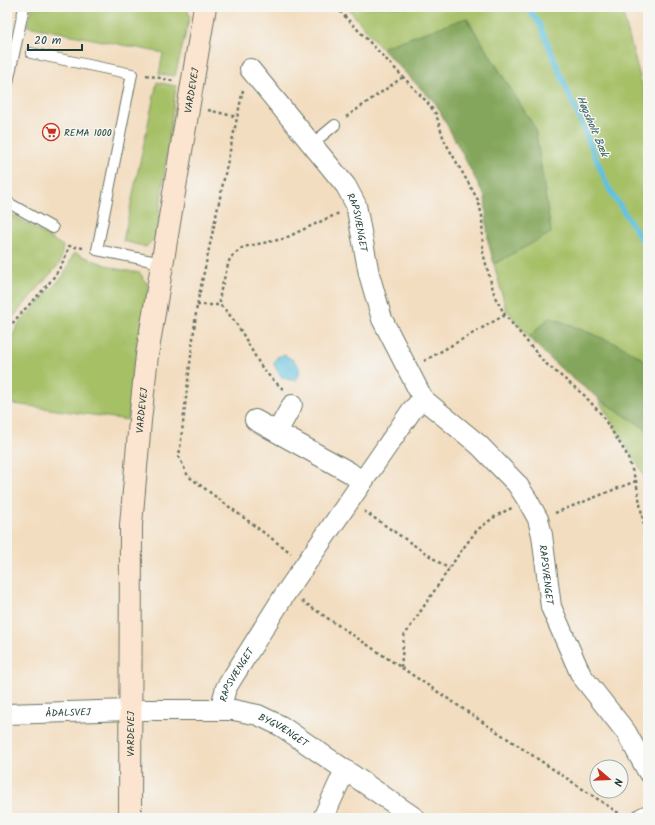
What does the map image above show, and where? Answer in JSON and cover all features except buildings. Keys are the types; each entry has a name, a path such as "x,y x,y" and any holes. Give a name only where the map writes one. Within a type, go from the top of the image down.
{"street":[{"name":"VARDEVEJ","path":"130,818 129,710 131,526 147,355 205,7"},
{"name":"RAPSVÆNGET","path":"250,69 346,186 356,205 369,274 382,319 422,399 479,445 517,484 528,501 538,520 542,535 551,607 581,675 626,732 648,772"},
{"name":"RAPSVÆNGET","path":"220,710 226,688 287,591 412,410 422,399"},
{"path":"277,432 292,405"},
{"path":"255,420 349,472 362,482"},
{"name":"BYGVÆNGET","path":"129,710 234,710 258,715 281,726 415,818"},
{"name":"ÅDALSVEJ","path":"7,714 129,710"},
{"path":"323,818 345,770"},
{"path":"642,818 648,815"}],"lane":[{"path":"7,87 24,7"},
{"path":"31,53 132,74 97,250 162,263"},
{"path":"312,144 336,125"},
{"path":"7,202 52,228"}],"path":[{"path":"336,7 436,114 444,140 478,200 482,216 483,253 494,297 505,314 544,362 584,396 601,414 626,453 636,481 648,549"},
{"path":"647,7 648,13"},
{"path":"250,69 245,78 197,305 179,457 183,469 188,476 306,564"},
{"path":"132,74 138,73 192,84"},
{"path":"336,125 403,77"},
{"path":"188,106 237,116"},
{"path":"220,305 220,293 230,258 243,247 283,239 356,205"},
{"path":"7,334 9,328 56,277 64,262 69,246 97,250"},
{"path":"197,305 220,305 229,313 242,330 258,362 272,379 290,396 292,405"},
{"path":"408,370 505,314"},
{"path":"538,520 636,481"},
{"path":"349,501 449,569"},
{"path":"401,667 404,636 477,530 497,515 528,501"},
{"path":"287,591 627,818"}],"green space":[{"path":"32,7 186,7 190,16 175,76 159,74 163,53 27,26"},
{"path":"347,7 621,7 648,106 648,362 619,345 550,317 529,337 506,309 494,264 551,232 535,128 467,18 381,48"},
{"path":"466,18 535,128 551,233 494,264 488,241 485,197 436,104 381,48"},
{"path":"157,82 176,86 156,237 146,247 123,241"},
{"path":"7,215 15,216 63,246 60,263 7,324"},
{"path":"74,253 117,269 140,273 149,287 128,420 7,403 7,358 11,340 17,326 64,275"},
{"path":"550,317 619,345 648,362 648,430 585,388 556,364 529,337"},
{"path":"598,399 648,430 648,504 643,473"}],"water":[{"path":"284,355 292,359 298,365 299,376 296,380 284,378 279,374 274,364 277,357"}],"waterway":[{"name":"Høgsholt Bæk","path":"527,7 539,23 608,187 648,250"}],"place":[{"name":"REMA 1000","path":"51,132"}]}
